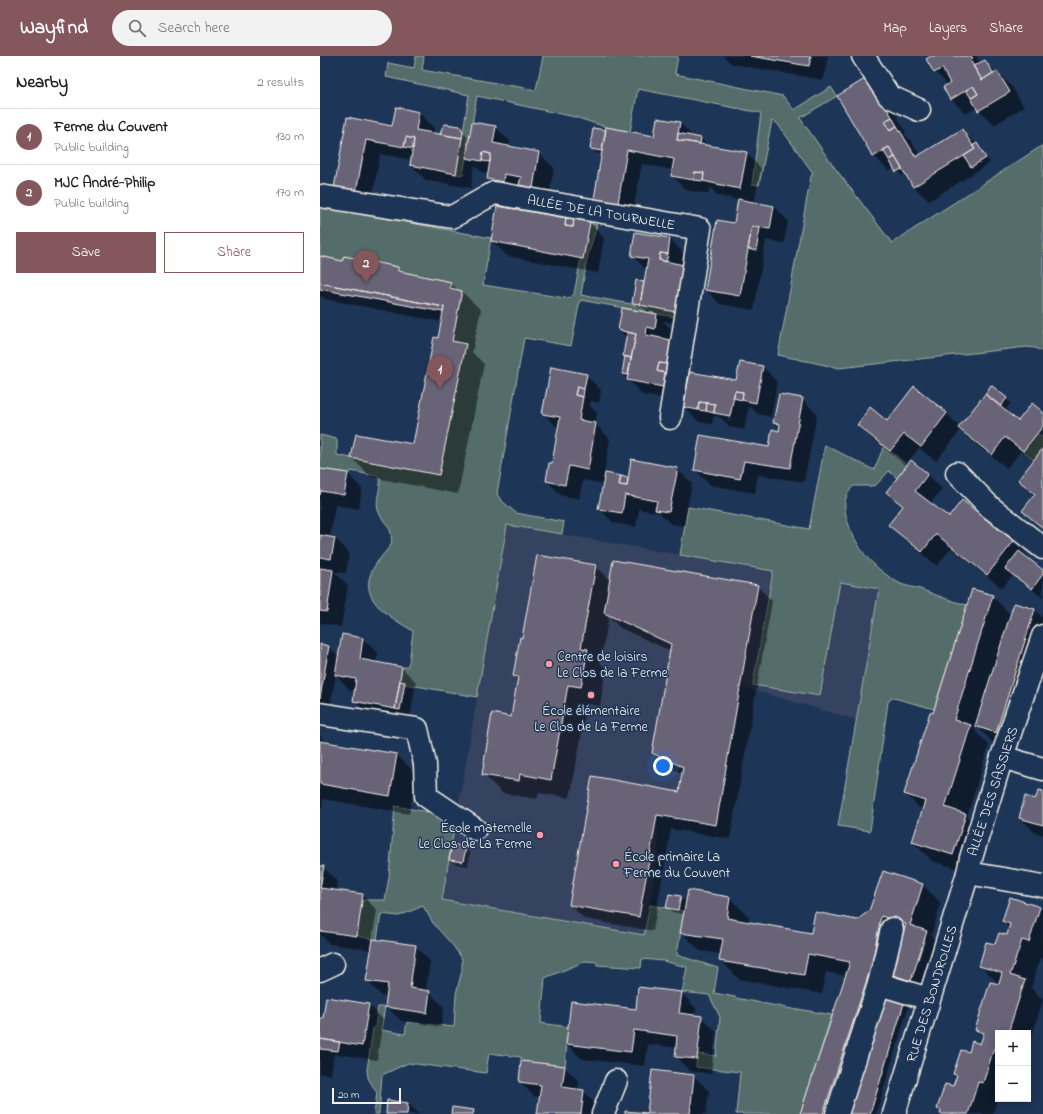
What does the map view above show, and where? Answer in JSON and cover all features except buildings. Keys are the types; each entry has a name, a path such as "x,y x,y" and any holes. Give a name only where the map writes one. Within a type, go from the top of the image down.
{"street":[{"path":"863,56 889,96 919,110"},
{"name":"ALLÉE DE LA TOURNELLE","path":"320,196 452,217 494,192 700,229 670,418"},
{"path":"957,473 990,507 1043,548"},
{"name":"ALLÉE DES SASSIERS","path":"1043,636 1002,757 971,858 968,873 1043,886"},
{"path":"320,714 417,729 425,764 426,796 475,829"},
{"path":"1002,757 1043,769"},
{"name":"RUE DES BONDROLLES","path":"894,1114 968,873"},
{"path":"837,1114 879,984 892,930"},
{"path":"879,984 929,999"},
{"path":"603,1114 616,1081"}],"shaded area":[{"path":"507,525 879,589 856,720 741,687 716,825 657,815 658,856 644,935 442,900"}],"green space":[{"path":"416,56 424,56 422,70 536,90 543,56 678,56 675,74 783,96 794,110 831,87 837,96 800,118 832,164 892,243 1043,145 1043,352 1035,348 1027,347 839,368 778,355 811,176 813,173 777,123 772,121 759,185 752,184 761,113 638,89 630,132 606,127 575,117 477,96 463,175 456,174 469,95 386,77 388,63 414,68"},
{"path":"320,206 491,238 483,285 565,298 571,297 574,294 590,223 597,225 587,259 581,295 676,312 675,317 580,300 571,346 524,338 497,494 501,500 516,513 564,522 562,534 507,525 477,697 405,684 405,682 400,681 402,667 407,667 409,662 413,631 380,608 370,593 369,583 371,573 391,545 392,538 390,529 380,515 377,506 380,479 376,476 351,471 350,473 320,469 320,435 337,439 337,455 439,475 466,344 452,341 462,291 450,288 451,282 398,271 398,267 344,256 342,261 320,256"},
{"path":"1036,434 1041,437 1043,435 1043,448 1034,460 1023,451"},
{"path":"825,445 874,470 884,446 907,465 897,478 889,471 876,485 853,486 845,502 846,516 851,530 858,545 869,560 897,582 967,605 934,709 894,698 888,702 870,831 838,826 879,589 840,582 820,696 753,685 773,571 680,555 688,507 809,529"},
{"path":"395,806 456,817 442,900 644,935 650,905 684,911 677,955 718,968 714,993 797,1010 832,1015 800,1114 736,1114 740,1072 696,1067 697,1054 716,1056 720,1017 709,995 682,992 687,967 663,961 642,959 641,968 597,965 597,962 586,961 545,978 541,1023 568,1027 565,1066 521,1061 521,1057 489,1053 486,1073 408,1063 382,1075 379,1114 374,1114 377,1093 368,1078 367,1070 373,1028 375,1028 378,1007 385,1007 381,1030 405,1034 407,1022 454,1027 456,994 462,970 461,957 433,923 423,906 399,916 381,914 377,940 357,936 362,900 385,900 389,877"}],"place":[{"name":"MJC André-Philip","path":"366,283"},
{"name":"Ferme du Couvent","path":"440,389"},
{"name":"Centre de loisirs Le Clos de la Ferme","path":"549,664"},
{"name":"École élémentaire Le Clos de La Ferme","path":"591,695"},
{"name":"École maternelle Le Clos de La Ferme","path":"540,835"},
{"name":"École primaire La Ferme du Couvent","path":"616,864"}]}
